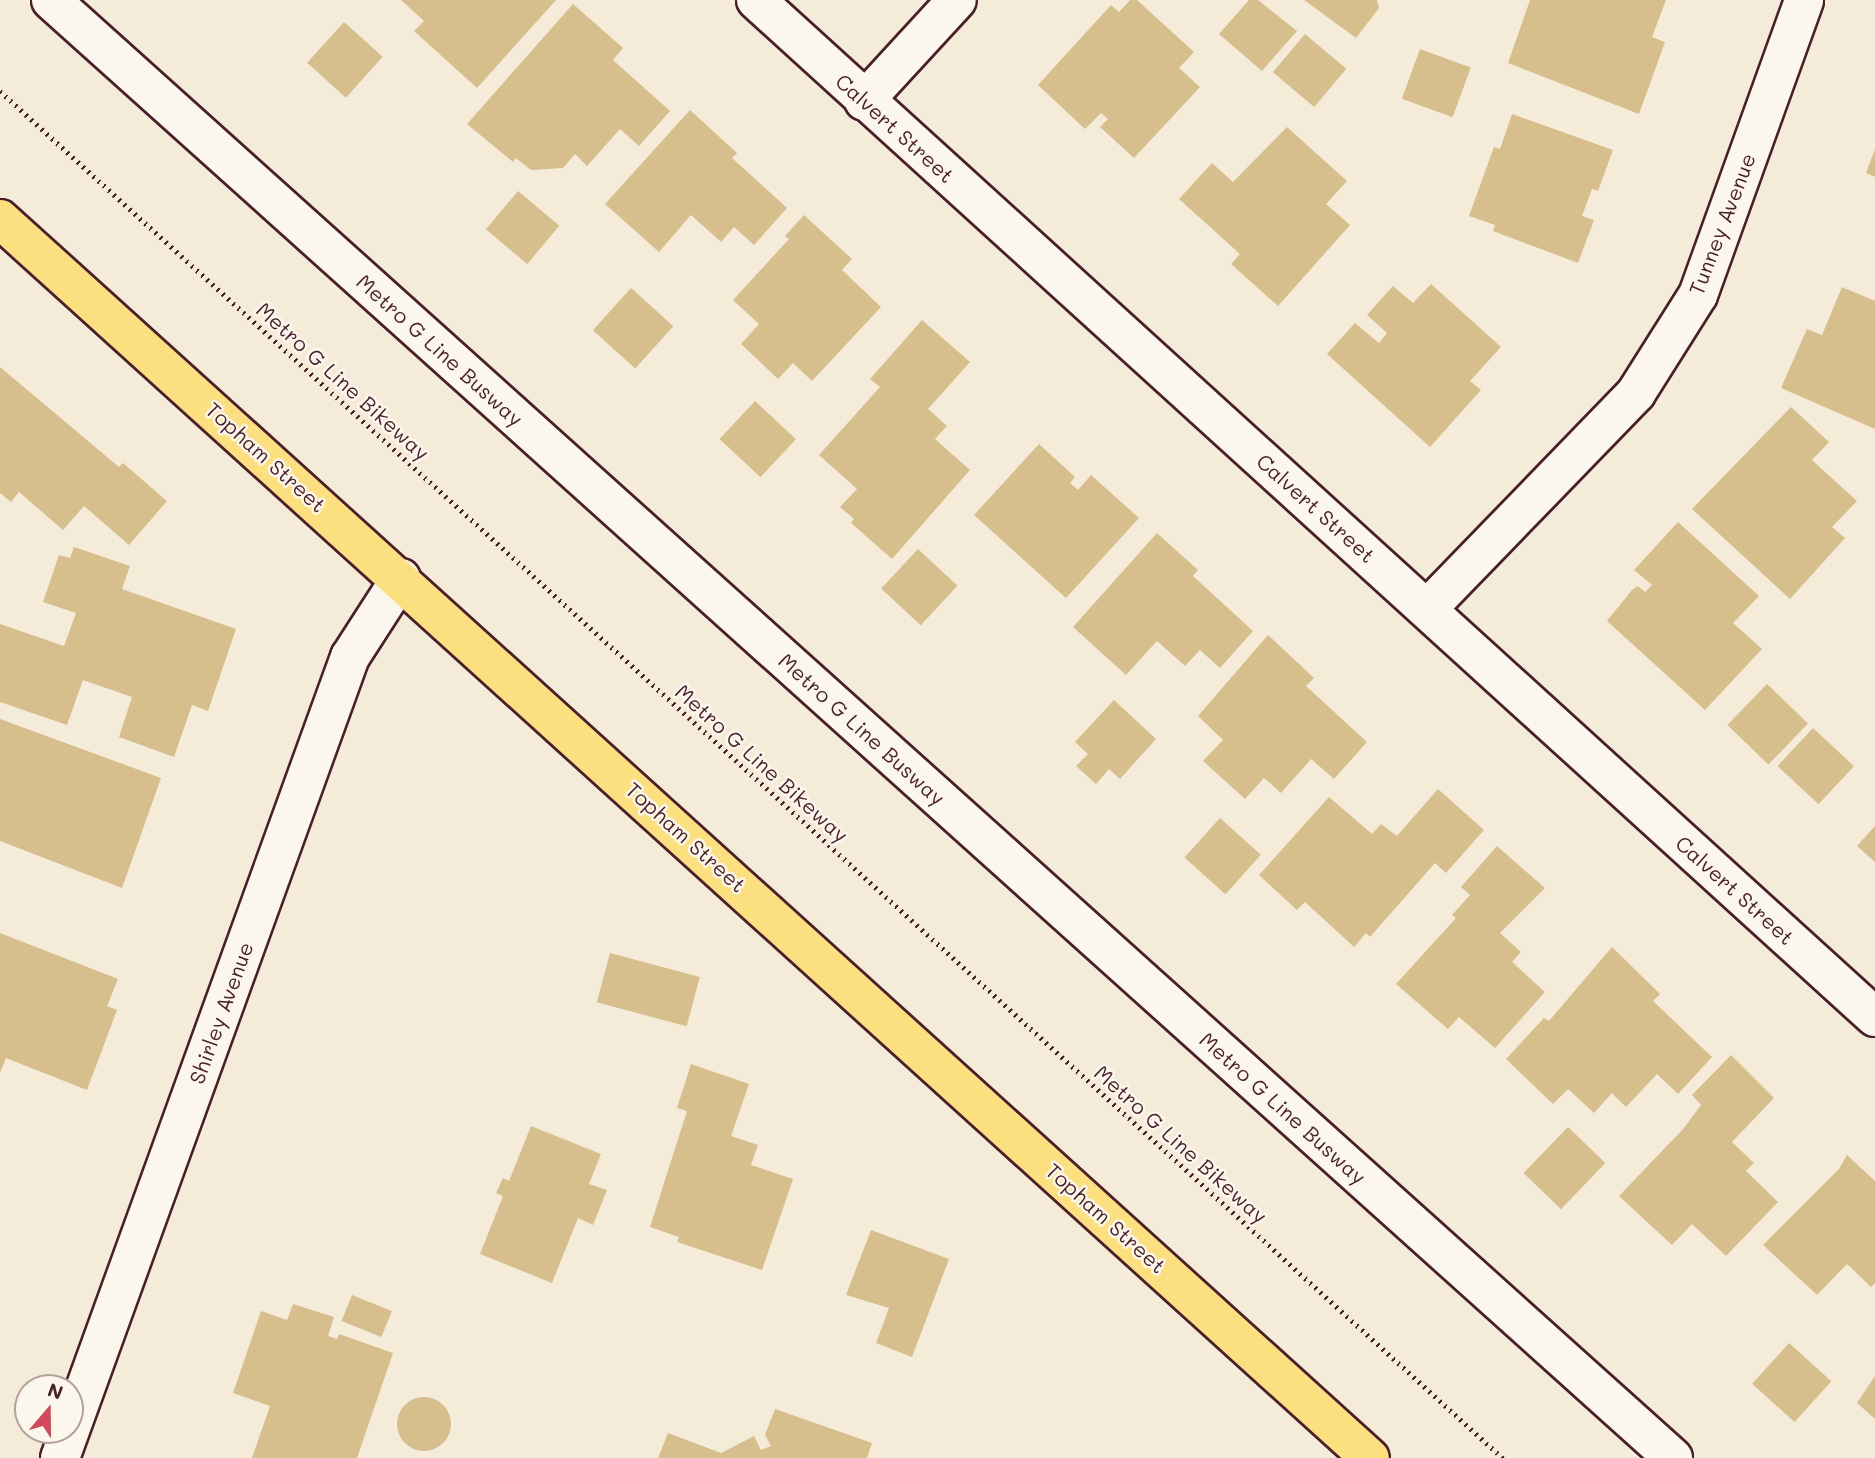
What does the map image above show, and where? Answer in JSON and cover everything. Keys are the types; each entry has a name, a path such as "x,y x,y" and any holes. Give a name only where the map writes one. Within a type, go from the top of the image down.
{"main road":[{"name":"Topham Street","path":"0,219 401,578 1370,1458"}],"street":[{"name":"Metro G Line Busway","path":"51,0 1672,1458"},
{"name":"Calvert Street","path":"756,0 864,101 1875,1017"},
{"path":"864,101 957,0"},
{"name":"Tunney Avenue","path":"1427,609 1636,393 1698,295 1804,0"},
{"name":"Shirley Avenue","path":"60,1458 350,657 401,578"}],"path":[{"name":"Metro G Line Bikeway","path":"0,91 1503,1458"}],"building":[{"path":"401,0 556,0 477,88 414,31 424,21"},
{"path":"1130,0 1137,0 1194,52 1179,68 1200,87 1134,158 1100,127 1108,119 1101,113 1085,129 1038,85 1111,5 1119,12"},
{"path":"1249,0 1258,0 1297,31 1262,71 1219,34"},
{"path":"1304,0 1377,0 1379,8 1356,38"},
{"path":"1530,0 1666,0 1652,37 1665,42 1639,114 1508,63"},
{"path":"573,4 623,48 613,60 670,111 639,146 620,129 587,166 575,154 563,168 531,170 516,158 513,162 467,124"},
{"path":"344,22 383,57 346,98 307,63"},
{"path":"1305,34 1346,69 1314,107 1273,72"},
{"path":"1420,49 1471,67 1453,117 1402,99"},
{"path":"690,110 737,153 732,158 787,208 754,245 734,227 721,242 691,215 659,252 605,204"},
{"path":"1512,114 1613,150 1598,191 1592,189 1582,216 1594,220 1578,263 1493,231 1495,225 1469,216 1494,147 1500,149"},
{"path":"1287,127 1347,181 1326,204 1350,225 1278,306 1231,264 1240,254 1179,199 1212,163 1233,182"},
{"path":"1875,149 1875,177 1866,173"},
{"path":"518,191 559,226 527,264 486,229"},
{"path":"804,215 852,259 842,270 881,307 812,381 793,363 778,379 741,344 759,324 733,300 789,239 785,236"},
{"path":"1431,284 1501,347 1470,381 1481,390 1430,447 1327,354 1355,323 1379,343 1387,333 1367,315 1393,286 1413,303"},
{"path":"1842,287 1875,301 1875,429 1781,388 1807,329 1822,335"},
{"path":"631,288 673,326 635,368 593,330"},
{"path":"922,320 970,362 928,409 947,426 935,439 970,470 892,559 851,523 854,519 840,507 857,489 819,455 880,387 870,379"},
{"path":"0,367 119,467 123,463 167,501 129,545 84,506 63,530 19,492 11,502 0,493"},
{"path":"755,401 796,439 760,477 720,439"},
{"path":"1791,407 1829,442 1812,460 1857,501 1832,527 1845,538 1790,599 1692,509"},
{"path":"1039,444 1075,477 1070,483 1078,490 1091,475 1139,518 1066,598 974,515"},
{"path":"1678,522 1759,596 1733,623 1762,649 1705,710 1607,621 1632,590 1638,586 1645,592 1652,585 1634,570"},
{"path":"1157,533 1198,570 1193,576 1253,631 1220,668 1200,650 1185,666 1157,641 1126,675 1073,627"},
{"path":"74,547 130,566 122,589 236,629 208,711 192,705 174,757 119,737 132,697 83,680 67,725 0,702 0,624 64,646 76,613 43,602 59,555 70,558"},
{"path":"918,549 957,586 921,625 881,588"},
{"path":"1268,635 1314,678 1306,686 1367,742 1334,779 1311,759 1281,793 1264,778 1245,799 1203,761 1223,740 1198,716"},
{"path":"1767,684 1808,724 1768,765 1727,725"},
{"path":"1114,700 1156,739 1120,779 1109,769 1096,784 1076,766 1088,754 1075,742"},
{"path":"0,719 161,778 122,888 0,841"},
{"path":"1813,728 1854,766 1818,804 1778,766"},
{"path":"1438,789 1484,830 1446,873 1435,863 1370,937 1366,933 1354,947 1305,902 1297,910 1259,875 1329,797 1372,834 1381,824 1397,836"},
{"path":"1220,818 1261,855 1225,894 1185,857"},
{"path":"1875,826 1875,862 1857,846"},
{"path":"1497,846 1545,888 1500,933 1521,952 1512,962 1545,992 1495,1048 1459,1017 1448,1029 1396,984 1456,918 1452,915 1470,895 1461,887"},
{"path":"0,933 118,979 107,1006 117,1010 87,1090 6,1058 0,1073"},
{"path":"1612,947 1660,994 1653,1001 1712,1057 1678,1094 1657,1074 1626,1107 1612,1093 1594,1113 1568,1089 1553,1104 1506,1059 1544,1018 1549,1021"},
{"path":"610,953 700,977 687,1026 597,1002"},
{"path":"1731,1055 1774,1098 1732,1142 1754,1163 1746,1171 1778,1202 1726,1256 1692,1224 1672,1245 1619,1196 1684,1128 1701,1105 1692,1095"},
{"path":"691,1064 749,1084 731,1136 758,1145 751,1165 793,1179 762,1270 677,1242 679,1237 650,1227 687,1111 677,1108"},
{"path":"531,1126 601,1154 589,1184 607,1190 593,1225 578,1218 552,1283 480,1254 503,1196 496,1193 503,1178 509,1181"},
{"path":"1568,1127 1605,1163 1561,1209 1524,1173"},
{"path":"1847,1155 1875,1181 1875,1283 1871,1287 1847,1264 1817,1295 1763,1245 1839,1169"},
{"path":"871,1230 949,1259 912,1357 876,1343 889,1308 846,1295"},
{"path":"352,1295 392,1311 381,1337 342,1321"},
{"path":"293,1304 334,1317 328,1336 337,1339 339,1334 393,1353 357,1458 252,1458 270,1406 233,1393 261,1311 287,1320"},
{"path":"1789,1343 1831,1381 1795,1422 1752,1384"},
{"path":"1875,1376 1875,1419 1857,1403"},
{"path":"424,1397 443,1405 451,1424 443,1443 424,1451 405,1443 397,1424 405,1405"},
{"path":"775,1409 872,1443 867,1458 658,1458 668,1433 721,1453 754,1436 761,1450 771,1446 765,1435"}]}
